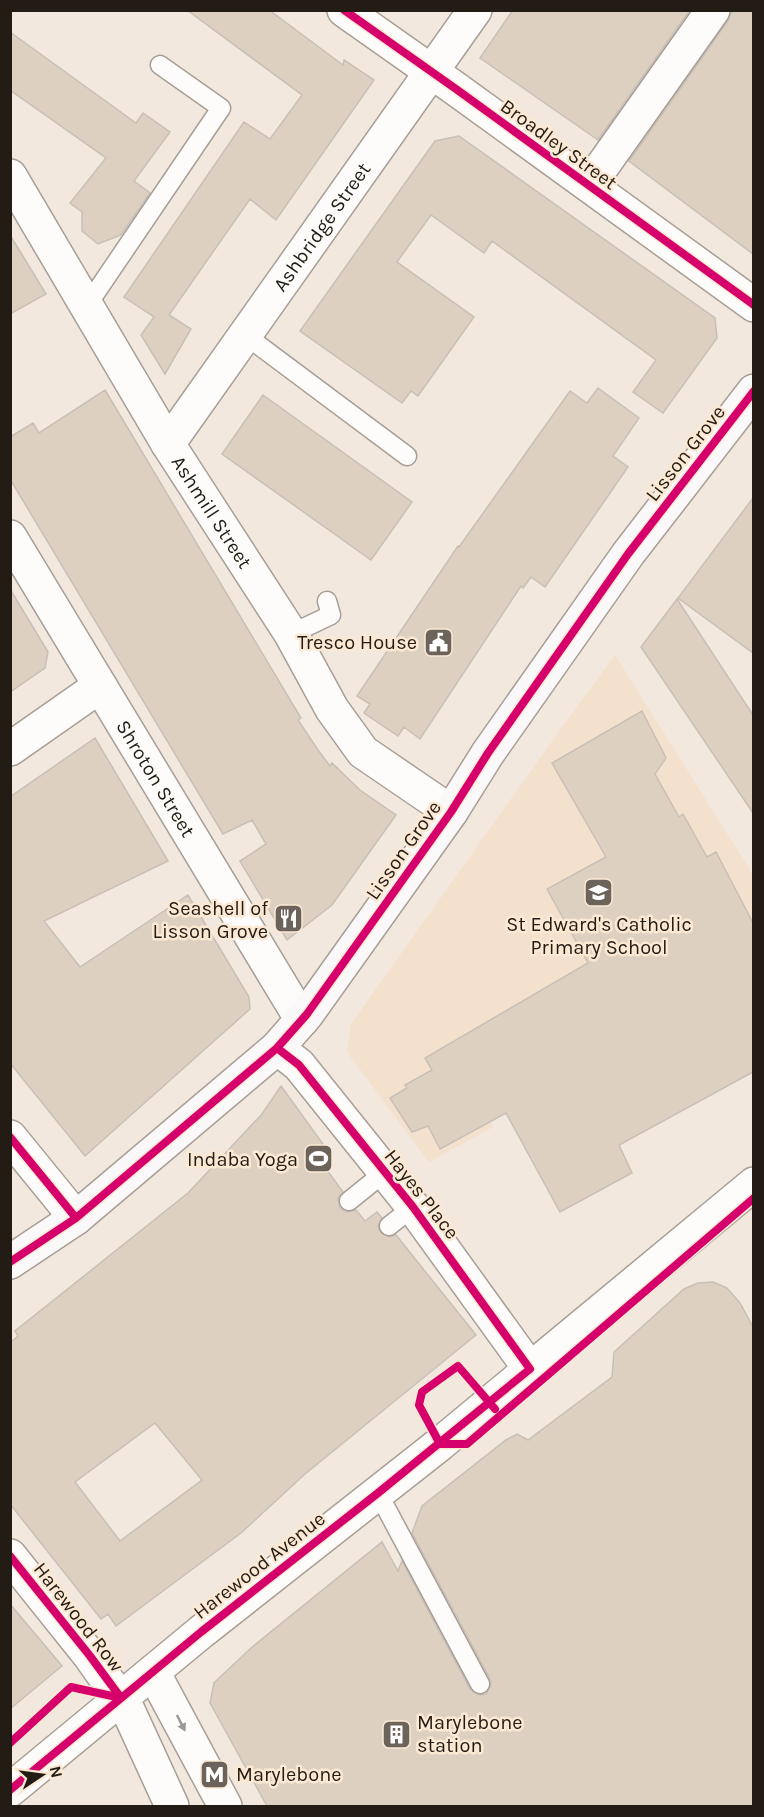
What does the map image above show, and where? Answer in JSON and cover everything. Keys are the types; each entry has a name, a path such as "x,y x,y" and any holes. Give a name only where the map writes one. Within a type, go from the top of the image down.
{"main road":[{"name":"Lisson Grove","path":"10,1262 75,1218 277,1048 302,1020 451,812 488,753 628,554 753,391"}],"street":[{"name":"Broadley Street","path":"344,10 753,305"},
{"name":"Ashbridge Street","path":"168,444 476,10"},
{"path":"589,186 713,10"},
{"name":"Ashmill Street","path":"10,176 22,223 86,307 168,444 291,634 332,709 363,752 451,812"},
{"name":"Shroton Street","path":"10,537 302,1020"},
{"path":"10,749 100,686"},
{"name":"Hayes Place","path":"277,1048 299,1065 384,1172 401,1216 530,1369"},
{"path":"10,1137 75,1218"},
{"name":"Harewood Avenue","path":"10,1790 530,1369 753,1184"},
{"name":"Harewood Row","path":"10,1556 121,1698 141,1734 172,1806"},
{"path":"153,1672 225,1806"}],"lane":[{"path":"86,307 221,108 160,65"},
{"path":"245,335 408,456"},
{"path":"291,634 331,615 327,601"},
{"path":"349,1201 384,1172"},
{"path":"378,1492 480,1683"}],"shaded area":[{"name":"St Edward's Catholic Primary School","path":"615,655 753,875 753,1021 745,1026 450,1048 493,1127 429,1162 347,1052 351,1024"}],"building":[{"path":"187,10 269,10 343,65 344,60 374,80 276,220 250,199 169,315 191,329 165,374 141,335 154,317 124,297 244,122 270,139 302,95"},
{"path":"513,10 690,10 598,140 480,58"},
{"path":"732,10 753,10 753,254 629,161 728,21"},
{"path":"10,32 136,123 143,113 170,132 134,181 150,193 121,235 98,244 82,231 82,212 70,203 106,158 10,90"},
{"path":"459,136 715,318 717,338 663,413 633,392 656,360 492,241 484,253 431,215 397,262 474,317 418,396 411,391 402,403 300,331 435,141"},
{"path":"10,235 46,294 10,314"},
{"path":"598,388 639,418 613,456 628,467 545,587 531,577 523,588 521,586 420,739 404,727 398,736 364,713 370,704 357,696 458,546 570,391 587,403"},
{"path":"105,390 301,718 298,720 318,750 330,766 332,763 360,790 396,815 332,905 287,940 240,861 266,844 252,820 223,834 10,479 10,437 33,423 39,433"},
{"path":"263,395 412,502 371,560 222,454"},
{"path":"753,498 753,653 678,598"},
{"path":"10,589 48,652 45,668 10,692"},
{"path":"677,599 753,715 753,813 641,647"},
{"path":"642,711 666,758 655,774 679,817 683,814 707,857 716,852 753,923 753,1072 619,1145 632,1173 560,1212 506,1113 440,1149 428,1126 412,1132 390,1098 407,1088 405,1085 432,1070 425,1058 588,963 547,889 606,857 552,763"},
{"path":"95,738 168,861 44,921 80,967 188,895 249,997 250,1009 85,1156 10,1063 10,797"},
{"path":"281,1086 323,1144 313,1151 343,1192 338,1198 340,1208 346,1212 356,1210 365,1221 377,1212 382,1218 378,1227 381,1233 390,1237 396,1235 476,1335 305,1474 241,1533 116,1626 108,1614 101,1619 10,1504 10,1343 18,1336 15,1331 188,1193 262,1114","holes":["155,1423 202,1480 120,1541 75,1482"]},
{"path":"713,1282 727,1288 740,1303 753,1327 753,1806 267,1806 210,1703 214,1683 251,1648 382,1542 398,1571 402,1561 470,1689 479,1695 486,1694 491,1685 490,1679 412,1533 422,1506 506,1440 517,1434 528,1440 612,1377 614,1352 684,1289 698,1283"},
{"path":"10,1604 62,1666 10,1709"}],"cycle path":[{"path":"344,10 754,305"},
{"path":"10,1262 76,1218 277,1048 307,1014 451,812 488,753 628,554 754,391"},
{"path":"10,1790 201,1632 378,1493 530,1369 413,1207 299,1065 277,1048"},
{"path":"10,1137 76,1218"},
{"path":"440,1444 467,1444 754,1198"},
{"path":"440,1444 419,1405 422,1392 458,1366 495,1409"},
{"path":"10,1556 121,1698"},
{"path":"10,1743 71,1687 121,1698"}],"place":[{"name":"Tresco House","path":"438,642"},
{"name":"St Edward's Catholic Primary School","path":"599,893"},
{"name":"Seashell of Lisson Grove","path":"289,919"},
{"name":"Indaba Yoga","path":"319,1159"},
{"name":"Marylebone station","path":"396,1734"},
{"name":"Marylebone","path":"215,1774"}]}
